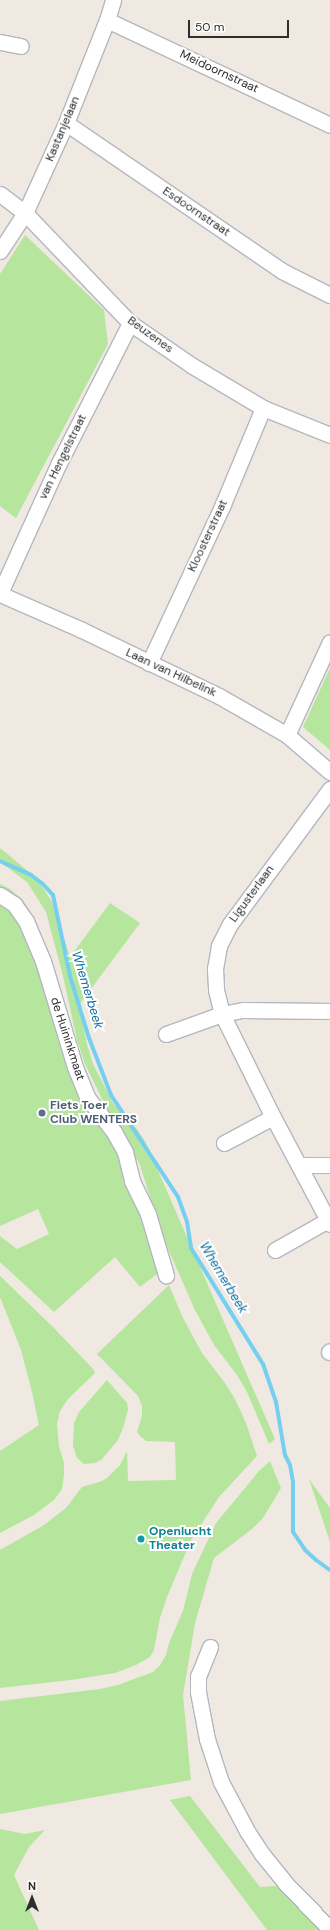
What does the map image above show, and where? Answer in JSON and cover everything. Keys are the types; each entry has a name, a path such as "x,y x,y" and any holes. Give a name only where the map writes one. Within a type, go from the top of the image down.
{"street":[{"name":"Kastanjelaan","path":"0,251 25,213 66,123 107,20 113,0"},
{"name":"Meidoornstraat","path":"107,20 330,125"},
{"path":"0,42 21,46"},
{"name":"Esdoornstraat","path":"66,123 282,271 330,295"},
{"name":"Beuzenes","path":"0,194 25,213 130,323 191,365 263,408 330,435"},
{"name":"van Hengelstraat","path":"0,594 59,462 130,323"},
{"name":"Kloosterstraat","path":"149,663 223,504 263,408"},
{"name":"Laan van Hilbelink","path":"0,594 219,696 287,735 330,772"},
{"path":"287,735 330,642"},
{"name":"Ligusterlaan","path":"275,1250 329,1222 300,1165 273,1117 222,1014 216,990 215,969 219,946 227,930 330,790"},
{"name":"de Huininkmaat","path":"0,895 14,904 26,921 43,961 57,1014 75,1068 87,1097 114,1132 125,1152 132,1181 148,1214 166,1275"},
{"path":"166,1034 222,1014 243,1010 330,1011"},
{"path":"224,1142 273,1117"},
{"path":"300,1165 330,1165"},
{"path":"210,1647 198,1676 198,1692 207,1739 221,1782 247,1831 262,1854 286,1884 330,1929"}],"green space":[{"path":"25,235 104,310 108,344 16,518 0,506 0,274"},
{"path":"330,668 330,750 303,727"},
{"path":"0,848 34,876 44,889 52,902 70,957 110,903 140,923 79,1005 87,1044 93,1064 113,1103 137,1129 146,1143 275,1439 269,1444 247,1392 237,1375 214,1345 195,1310 162,1235 140,1165 103,1101 85,1064 77,1040 63,976 46,912 27,882 0,862"},
{"path":"0,884 10,889 23,900 33,916 46,963 63,1043 126,1164 161,1271 140,1287 115,1257 54,1312 0,1262 0,1236 17,1249 49,1234 38,1209 0,1226"},
{"path":"0,1276 53,1327 93,1369 95,1373 68,1399 60,1411 57,1424 59,1447 64,1463 62,1489 54,1500 34,1515 0,1533 0,1451 39,1425 21,1350 0,1297"},
{"path":"169,1285 182,1316 202,1353 225,1383 235,1399 246,1423 257,1456 219,1497 191,1540 167,1597 160,1618 154,1650 150,1657 136,1665 115,1673 71,1680 0,1688 0,1550 44,1525 66,1508 82,1487 107,1478 120,1465 127,1451 128,1481 176,1480 175,1442 146,1441 140,1436 137,1432 142,1416 142,1406 138,1396 97,1354"},
{"path":"107,1380 127,1403 128,1410 118,1440 101,1460 95,1463 84,1464 77,1458 73,1446 74,1423 79,1412"},
{"path":"270,1461 281,1488 263,1518 252,1529 214,1558 195,1623 183,1695 191,1780 0,1814 0,1701 100,1689 118,1685 153,1672 160,1665 166,1655 169,1643 183,1611 192,1574 216,1523 259,1471"},
{"path":"309,1479 330,1508 330,1542"},
{"path":"190,1796 260,1887 288,1885 318,1930 267,1930 170,1800"},
{"path":"0,1829 25,1834 45,1830 29,1847 14,1875 39,1930 0,1930"}],"waterway":[{"name":"Whemerbeek","path":"0,861 31,875 43,884 53,895 70,976 89,1038 111,1095 178,1197 187,1222 191,1248 263,1364 276,1402 285,1455 290,1465 293,1482 293,1532 305,1550 330,1570"}],"place":[{"name":"Fiets Toer Club WENTERS","path":"42,1113"},
{"name":"Openlucht Theater","path":"141,1539"}]}
